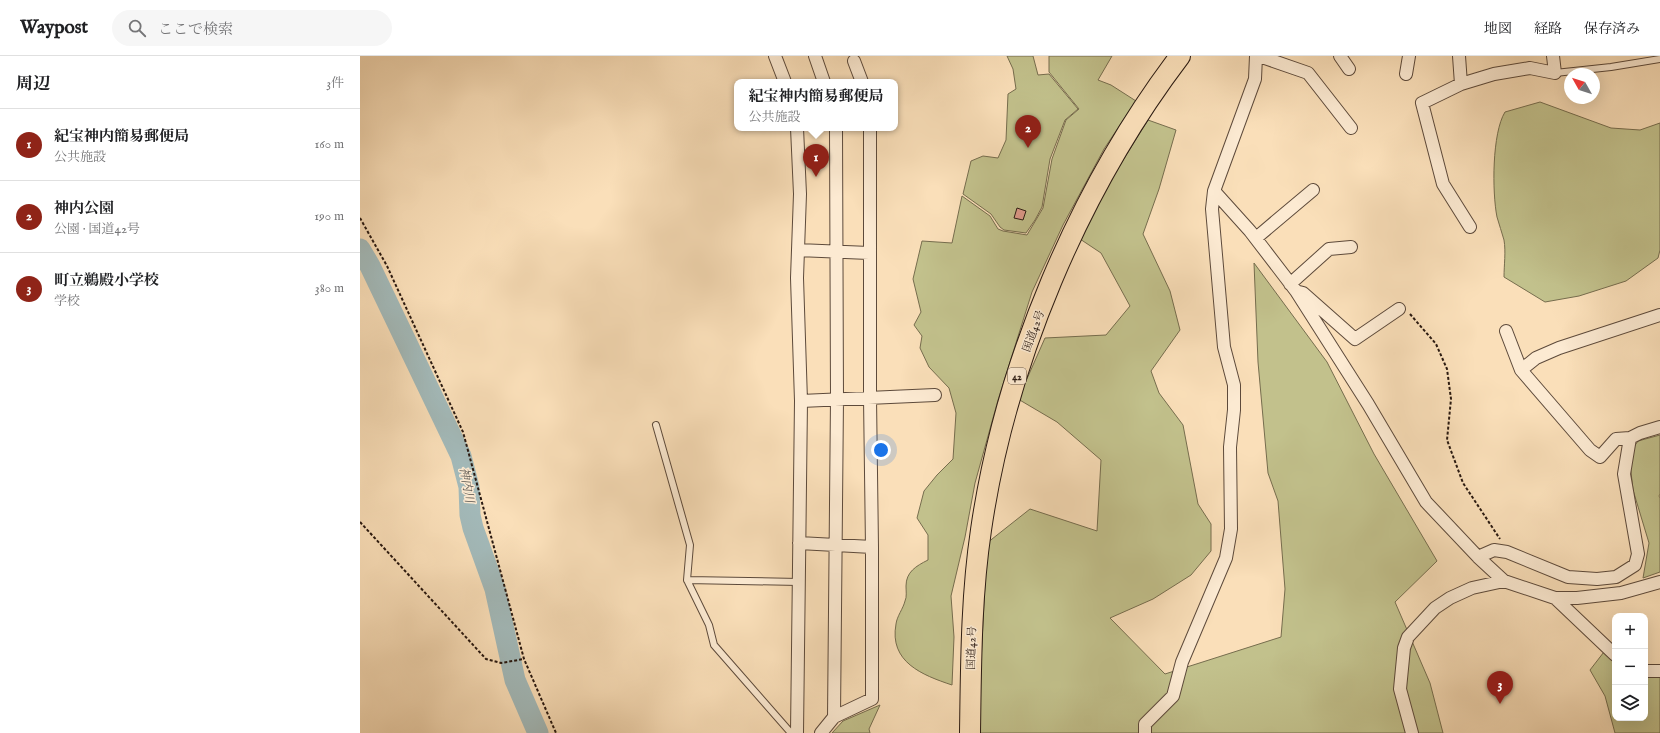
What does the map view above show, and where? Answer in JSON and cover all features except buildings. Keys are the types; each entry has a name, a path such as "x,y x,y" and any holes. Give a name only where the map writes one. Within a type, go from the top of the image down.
{"highway":[{"name":"国道42号","path":"970,733 971,634 981,530 998,443 1021,364 1051,283 1082,213 1112,158 1180,56"}],"street":[{"path":"815,56 823,79"},
{"path":"1145,733 1145,724 1173,696 1182,662 1198,620 1212,592 1226,558 1231,529 1230,447 1234,410 1234,385 1224,347 1212,209 1214,191 1255,79 1258,56 1308,73 1351,128"},
{"path":"1340,56 1349,70"},
{"path":"1406,74 1409,56"},
{"path":"1459,56 1461,84"},
{"path":"1470,227 1443,184 1422,103 1461,84 1494,74 1530,68 1555,73 1553,56"},
{"path":"777,57 784,79"},
{"path":"854,61 861,79"},
{"path":"797,131 800,194 797,278 801,401 797,733"},
{"path":"834,717 837,399 836,131"},
{"path":"821,733 834,717 872,699 869,253 870,131"},
{"path":"1256,238 1313,190"},
{"path":"1214,191 1256,238 1293,287 1368,404 1426,502 1478,557 1504,581 1555,598 1577,598 1621,593 1660,582"},
{"path":"1293,287 1329,249 1351,247"},
{"path":"798,250 869,253"},
{"path":"1293,287 1303,293 1355,339 1402,309"},
{"path":"1521,370 1536,358 1559,348 1660,315"},
{"path":"1506,331 1521,370 1590,450 1600,457 1616,439 1630,438 1640,433 1660,427"},
{"path":"801,401 935,395"},
{"path":"1478,557 1494,550 1510,553 1568,578 1616,577 1634,565 1638,554 1624,474 1630,438"},
{"path":"799,543 872,546"},
{"path":"1412,733 1400,689 1404,648 1408,636 1435,608 1450,598 1472,588 1504,581"},
{"path":"1555,598 1612,652"},
{"path":"1648,671 1660,671"}],"lane":[{"path":"1555,73 1611,67 1660,59"},
{"path":"656,425 690,545 687,580 709,626 714,645 791,733"},
{"path":"687,580 799,582"}],"path":[{"path":"360,218 387,266 463,432 524,659 556,733"},
{"path":"1402,309 1436,344 1447,369 1451,400 1447,440 1463,483 1510,553"},
{"path":"360,522 486,659 501,663 524,659"}],"shaded area":[{"path":"1007,56 1033,56 1038,75 1049,74 1078,109 1065,120 1050,159 1042,207 1026,233 1004,230 1000,227 991,214 963,194 971,161 983,156 998,158 1006,140 1008,94 1016,89 1013,69"},
{"path":"1049,56 1112,56 1098,80 1111,85 1136,101 1104,149 1063,225 1032,292 998,400 975,483 965,537 951,596 954,637 952,685 930,677 910,665 898,648 895,637 896,624 906,598 906,581 912,570 928,560 928,535 917,518 924,491 953,459 956,413 949,388 929,367 920,348 922,336 914,325 921,312 913,279 922,241 952,243 962,196 990,216 998,229 1027,235 1043,208 1052,159 1066,120 1079,109 1049,72"},
{"path":"1540,102 1611,128 1640,130 1660,123 1660,250 1658,258 1626,281 1579,296 1545,302 1504,277 1505,245 1497,217 1494,193 1495,148 1505,112"},
{"path":"1148,120 1176,130 1159,189 1143,234 1170,291 1180,330 1151,371 1159,393 1183,425 1198,504 1211,524 1211,551 1191,575 1153,599 1110,618 1165,674 1281,637 1285,589 1278,501 1268,473 1258,362 1254,263 1327,362 1374,454 1437,561 1395,602 1430,683 1443,733 979,733 979,702 987,543 1030,509 1097,531 1101,460 1057,422 1018,399 1045,338 1106,335 1130,306 1101,253 1077,237"},
{"path":"1660,435 1660,572 1643,578 1649,543 1633,490 1629,454 1638,441"},
{"path":"1607,648 1612,652 1612,721 1648,721 1648,671 1660,671 1660,733 1615,733 1605,696 1590,670"},
{"path":"880,705 869,729 870,733 832,733 843,721"}],"waterway":[{"name":"神内川","path":"360,249 370,266 461,456 469,487 470,515 473,528 495,589 515,680 538,733"}],"place":[{"name":"神内公園","path":"1028,148"},
{"name":"紀宝神内簡易郵便局","path":"816,177"},
{"name":"町立鵜殿小学校","path":"1500,704"}]}
